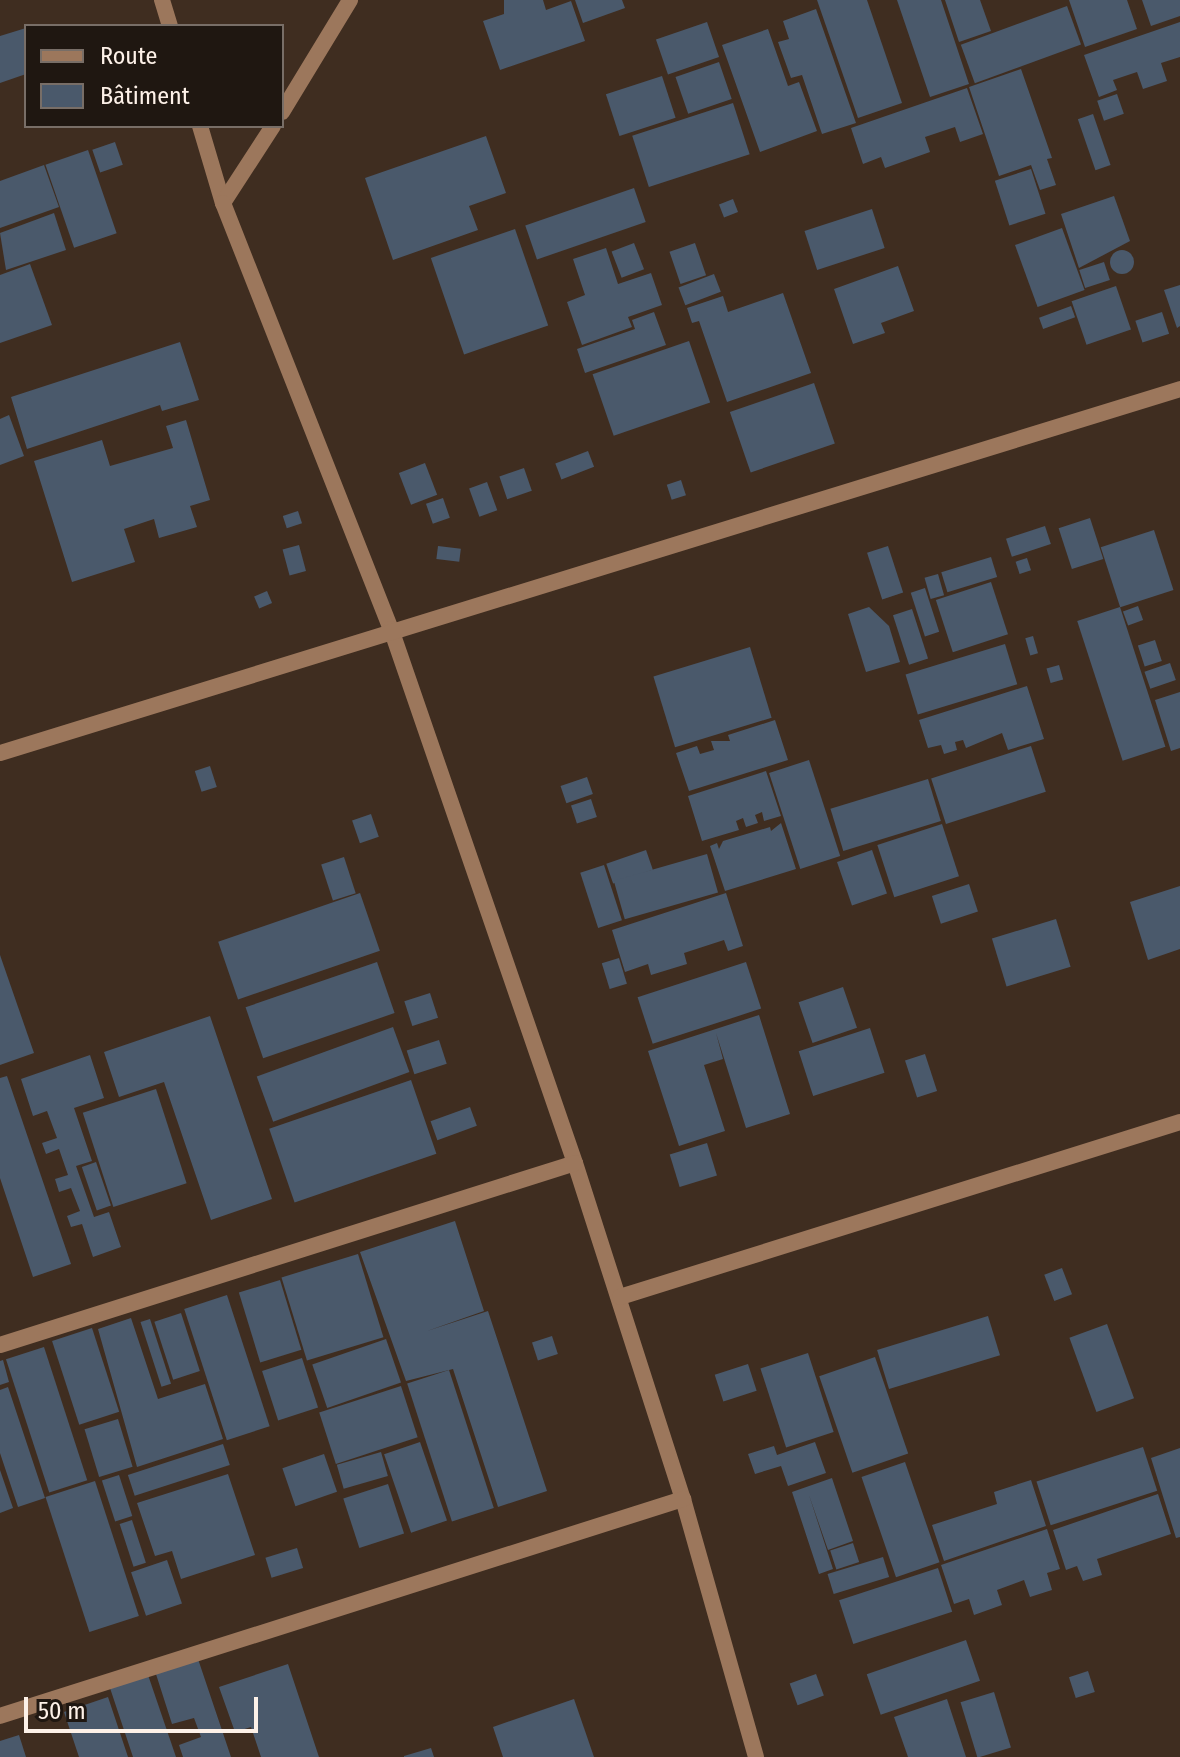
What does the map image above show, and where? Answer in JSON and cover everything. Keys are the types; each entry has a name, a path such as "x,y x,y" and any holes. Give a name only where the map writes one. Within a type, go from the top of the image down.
{"street":[{"path":"162,0 169,24"},
{"path":"284,109 350,0"},
{"path":"201,128 223,203 391,629 575,1163 683,1499 756,1757"},
{"path":"223,203 272,128"},
{"path":"0,753 391,629 1180,389"},
{"path":"620,1297 1180,1122"},
{"path":"0,1345 575,1163"},
{"path":"0,1716 683,1499"}],"building":[{"path":"504,0 543,0 546,10 571,1 585,41 500,70 483,21 504,14"},
{"path":"575,0 622,0 625,8 583,23"},
{"path":"817,0 867,0 902,103 858,118"},
{"path":"897,0 941,0 969,84 930,97"},
{"path":"945,0 980,0 991,31 959,42"},
{"path":"1069,0 1127,0 1137,29 1085,47"},
{"path":"1142,0 1180,0 1180,16 1151,26"},
{"path":"1067,6 1081,45 975,83 961,45"},
{"path":"816,9 856,123 822,134 802,75 791,78 778,42 789,39 783,21"},
{"path":"707,22 719,57 668,75 656,40"},
{"path":"1180,22 1180,57 1161,63 1167,81 1143,89 1137,72 1113,80 1117,90 1099,97 1084,55"},
{"path":"24,29 24,75 0,83 0,36"},
{"path":"768,29 788,86 799,82 817,131 760,152 722,45"},
{"path":"719,62 732,99 688,114 676,77"},
{"path":"1021,69 1052,158 1047,159 1056,185 1040,190 1031,165 999,176 969,87"},
{"path":"662,76 676,118 619,136 606,94"},
{"path":"967,88 983,134 960,142 955,127 925,137 930,152 885,168 881,157 863,164 851,128"},
{"path":"1117,94 1124,114 1104,121 1097,101"},
{"path":"733,103 750,154 649,187 632,136"},
{"path":"1093,114 1111,165 1095,170 1078,119"},
{"path":"486,136 506,193 469,206 478,230 393,260 365,178"},
{"path":"115,142 123,165 100,173 92,150"},
{"path":"88,150 117,233 74,248 45,165"},
{"path":"44,165 59,207 0,228 0,181"},
{"path":"1031,169 1046,214 1009,225 995,181"},
{"path":"634,188 646,222 537,259 525,225"},
{"path":"1114,196 1130,241 1079,268 1061,214"},
{"path":"733,199 738,212 724,217 719,204"},
{"path":"872,209 885,248 817,270 804,231"},
{"path":"54,213 66,250 6,270 0,233"},
{"path":"1062,228 1085,290 1038,307 1015,245"},
{"path":"515,229 548,325 464,354 431,258"},
{"path":"634,243 644,269 622,278 612,252"},
{"path":"695,243 706,275 681,284 669,252"},
{"path":"606,248 618,284 651,273 662,305 628,317 632,327 582,345 567,302 585,295 573,259"},
{"path":"1122,250 1130,254 1134,262 1130,270 1122,274 1114,270 1110,262 1114,254"},
{"path":"1104,262 1110,280 1085,288 1079,270"},
{"path":"30,264 52,325 0,343 0,275"},
{"path":"898,266 914,311 881,323 885,333 853,344 834,289"},
{"path":"714,274 721,292 685,305 679,288"},
{"path":"1180,285 1180,326 1177,328 1164,290"},
{"path":"1116,286 1131,329 1087,345 1072,301"},
{"path":"783,293 811,373 727,402 699,321 692,323 687,308 723,296 728,312"},
{"path":"1071,306 1075,317 1043,329 1039,318"},
{"path":"654,312 666,345 585,373 577,349 635,329 632,320"},
{"path":"1162,312 1169,334 1142,343 1135,321"},
{"path":"689,341 710,402 614,436 593,374"},
{"path":"180,342 199,400 162,411 160,405 27,449 11,397"},
{"path":"814,383 835,444 751,472 730,412"},
{"path":"9,415 24,456 0,465 0,419"},
{"path":"186,420 210,500 190,506 197,527 159,538 154,519 124,529 135,562 72,582 34,461 102,440 110,466 173,448 166,426"},
{"path":"588,451 594,467 561,479 555,464"},
{"path":"425,463 437,495 411,505 399,473"},
{"path":"524,468 532,491 507,499 499,476"},
{"path":"681,480 686,495 672,500 667,485"},
{"path":"487,482 497,510 479,517 469,488"},
{"path":"443,498 450,518 433,524 426,504"},
{"path":"298,511 302,523 287,528 283,516"},
{"path":"1090,518 1103,559 1072,569 1059,528"},
{"path":"1045,526 1051,544 1012,557 1006,539"},
{"path":"1154,530 1173,590 1120,607 1101,547"},
{"path":"299,545 306,571 290,575 283,549"},
{"path":"438,546 461,549 459,562 436,559"},
{"path":"888,546 903,593 882,599 867,553"},
{"path":"991,557 997,577 947,592 941,572"},
{"path":"1027,558 1031,570 1020,574 1016,562"},
{"path":"938,574 944,595 931,599 925,578"},
{"path":"991,582 1008,634 953,652 936,600"},
{"path":"925,588 939,632 925,636 911,593"},
{"path":"267,591 272,603 259,608 254,596"},
{"path":"1138,606 1143,620 1128,626 1123,611"},
{"path":"869,607 889,626 900,662 866,672 848,614"},
{"path":"1120,607 1165,747 1123,761 1077,621"},
{"path":"912,609 928,658 909,665 893,615"},
{"path":"1033,636 1038,653 1030,656 1025,638"},
{"path":"1155,640 1162,661 1145,666 1138,646"},
{"path":"1005,644 1017,684 918,715 906,674"},
{"path":"750,647 772,718 675,747 653,677"},
{"path":"1170,663 1176,680 1150,689 1144,672"},
{"path":"1059,665 1063,679 1051,683 1047,669"},
{"path":"1027,686 1044,739 1008,750 1002,733 966,748 963,740 955,742 957,750 944,754 941,745 928,748 919,720"},
{"path":"1180,692 1180,748 1171,751 1155,700"},
{"path":"775,720 788,760 689,791 676,753 697,746 700,754 714,750 711,741 730,741 728,735"},
{"path":"1031,746 1046,792 946,824 931,778"},
{"path":"809,760 840,856 800,869 769,773"},
{"path":"210,766 217,787 202,792 195,771"},
{"path":"766,771 781,816 764,821 762,812 755,815 758,823 746,827 743,818 736,821 739,830 702,841 688,796"},
{"path":"587,777 593,794 566,803 561,786"},
{"path":"928,779 941,821 843,851 830,809"},
{"path":"591,799 597,817 577,824 571,805"},
{"path":"371,814 379,837 360,843 352,821"},
{"path":"781,823 796,869 725,891 710,846 717,843 719,849 723,841 770,827 771,831"},
{"path":"942,824 959,876 894,897 877,845"},
{"path":"646,850 653,870 613,884 606,864"},
{"path":"872,850 887,893 852,906 837,862"},
{"path":"707,854 718,892 625,919 614,881"},
{"path":"344,857 356,893 333,901 321,864"},
{"path":"604,865 622,920 598,928 580,873"},
{"path":"969,884 978,912 941,924 932,896"},
{"path":"1180,886 1180,949 1148,960 1130,902"},
{"path":"360,893 380,951 238,1000 218,942"},
{"path":"726,893 743,946 728,951 724,940 684,953 687,964 651,975 648,964 625,972 612,930"},
{"path":"1056,919 1071,967 1007,986 992,939"},
{"path":"0,955 34,1053 0,1065"},
{"path":"619,958 627,984 610,989 602,963"},
{"path":"377,962 395,1013 263,1058 246,1007"},
{"path":"746,962 761,1009 653,1044 638,997"},
{"path":"843,987 857,1028 813,1043 799,1002"},
{"path":"430,993 438,1018 412,1026 404,1001"},
{"path":"759,1015 790,1114 746,1128 716,1033 723,1059 704,1065 725,1131 679,1146 648,1051"},
{"path":"210,1016 272,1199 211,1220 164,1082 119,1097 104,1052"},
{"path":"393,1027 409,1072 273,1122 257,1077"},
{"path":"870,1028 885,1073 813,1096 799,1051"},
{"path":"439,1040 447,1064 414,1074 407,1051"},
{"path":"925,1054 937,1091 917,1098 905,1060"},
{"path":"90,1055 104,1098 74,1108 92,1161 76,1166 94,1217 109,1212 121,1247 93,1257 82,1224 71,1227 67,1216 80,1211 71,1188 59,1192 55,1179 68,1175 59,1149 46,1154 42,1143 57,1138 47,1111 33,1116 21,1079"},
{"path":"7,1076 71,1264 33,1277 0,1178 0,1078"},
{"path":"411,1080 436,1154 295,1203 269,1129"},
{"path":"156,1089 187,1183 113,1207 83,1113"},
{"path":"470,1107 477,1126 437,1140 431,1121"},
{"path":"707,1143 717,1176 680,1187 670,1154"},
{"path":"96,1162 111,1205 97,1210 82,1167"},
{"path":"455,1221 484,1311 427,1331 488,1311 547,1491 498,1507 453,1369 406,1381 360,1252"},
{"path":"358,1254 383,1337 307,1361 281,1277"},
{"path":"1062,1268 1072,1294 1054,1301 1044,1275"},
{"path":"280,1280 301,1350 260,1362 239,1293"},
{"path":"227,1295 270,1426 227,1440 184,1309"},
{"path":"181,1313 200,1371 173,1380 154,1322"},
{"path":"988,1316 1000,1355 889,1389 877,1350"},
{"path":"131,1318 158,1399 205,1384 223,1439 137,1467 98,1329"},
{"path":"150,1319 171,1384 162,1387 140,1322"},
{"path":"1107,1324 1134,1398 1096,1412 1069,1338"},
{"path":"92,1328 119,1412 79,1425 52,1341"},
{"path":"552,1336 558,1354 538,1361 532,1342"},
{"path":"386,1339 401,1382 327,1408 312,1364"},
{"path":"44,1347 87,1480 49,1493 6,1359"},
{"path":"808,1353 834,1432 786,1447 760,1368"},
{"path":"875,1357 908,1453 852,1473 819,1376"},
{"path":"302,1358 318,1407 278,1420 262,1371"},
{"path":"3,1360 9,1382 0,1385 0,1361"},
{"path":"748,1364 757,1391 723,1401 715,1375"},
{"path":"449,1370 494,1508 452,1521 407,1384"},
{"path":"401,1386 418,1437 336,1464 319,1413"},
{"path":"8,1387 45,1498 18,1507 0,1453 0,1390"},
{"path":"118,1419 133,1467 99,1477 85,1429"},
{"path":"420,1442 447,1520 411,1533 384,1454"},
{"path":"815,1442 826,1473 788,1486 781,1466 755,1474 748,1454 774,1446 777,1455"},
{"path":"223,1444 230,1465 135,1496 128,1475"},
{"path":"1143,1447 1157,1491 1051,1525 1036,1482"},
{"path":"1180,1448 1180,1537 1176,1538 1151,1458"},
{"path":"381,1452 388,1476 344,1489 337,1465"},
{"path":"324,1454 337,1492 295,1506 282,1468"},
{"path":"905,1462 940,1562 896,1577 862,1477"},
{"path":"0,1470 13,1508 0,1513"},
{"path":"228,1474 255,1555 181,1579 172,1551 155,1556 137,1503"},
{"path":"119,1475 132,1516 115,1521 102,1481"},
{"path":"832,1478 853,1541 828,1550 809,1495 833,1569 819,1574 792,1492"},
{"path":"1031,1480 1046,1526 944,1561 932,1525 997,1504 994,1492"},
{"path":"95,1481 139,1616 89,1632 46,1497"},
{"path":"388,1484 404,1533 359,1548 343,1499"},
{"path":"1158,1494 1171,1534 1097,1559 1102,1575 1083,1581 1077,1566 1066,1570 1053,1530"},
{"path":"132,1520 146,1563 134,1567 120,1524"},
{"path":"1047,1529 1060,1569 1047,1573 1052,1590 1030,1597 1024,1580 997,1590 1002,1605 974,1615 969,1599 954,1604 941,1565"},
{"path":"853,1543 859,1562 836,1569 830,1550"},
{"path":"297,1548 303,1568 272,1578 265,1558"},
{"path":"883,1557 889,1577 834,1594 828,1574"},
{"path":"167,1560 182,1603 146,1616 131,1572"},
{"path":"938,1568 952,1612 853,1644 839,1600"},
{"path":"966,1640 980,1681 881,1715 867,1674"},
{"path":"197,1656 231,1757 183,1757 179,1745 201,1737 194,1718 172,1724 155,1671"},
{"path":"288,1664 319,1757 261,1757 251,1727 235,1732 219,1687"},
{"path":"1088,1671 1095,1692 1076,1698 1069,1677"},
{"path":"147,1672 176,1757 133,1757 109,1685"},
{"path":"816,1674 824,1696 798,1705 790,1684"},
{"path":"994,1692 1011,1747 977,1757 961,1702"},
{"path":"108,1697 128,1757 79,1757 64,1712"},
{"path":"574,1699 594,1757 503,1757 493,1727"},
{"path":"947,1699 966,1757 908,1757 894,1717"},
{"path":"19,1735 26,1757 0,1757 0,1741"},
{"path":"431,1748 434,1757 404,1757 404,1756"}]}
